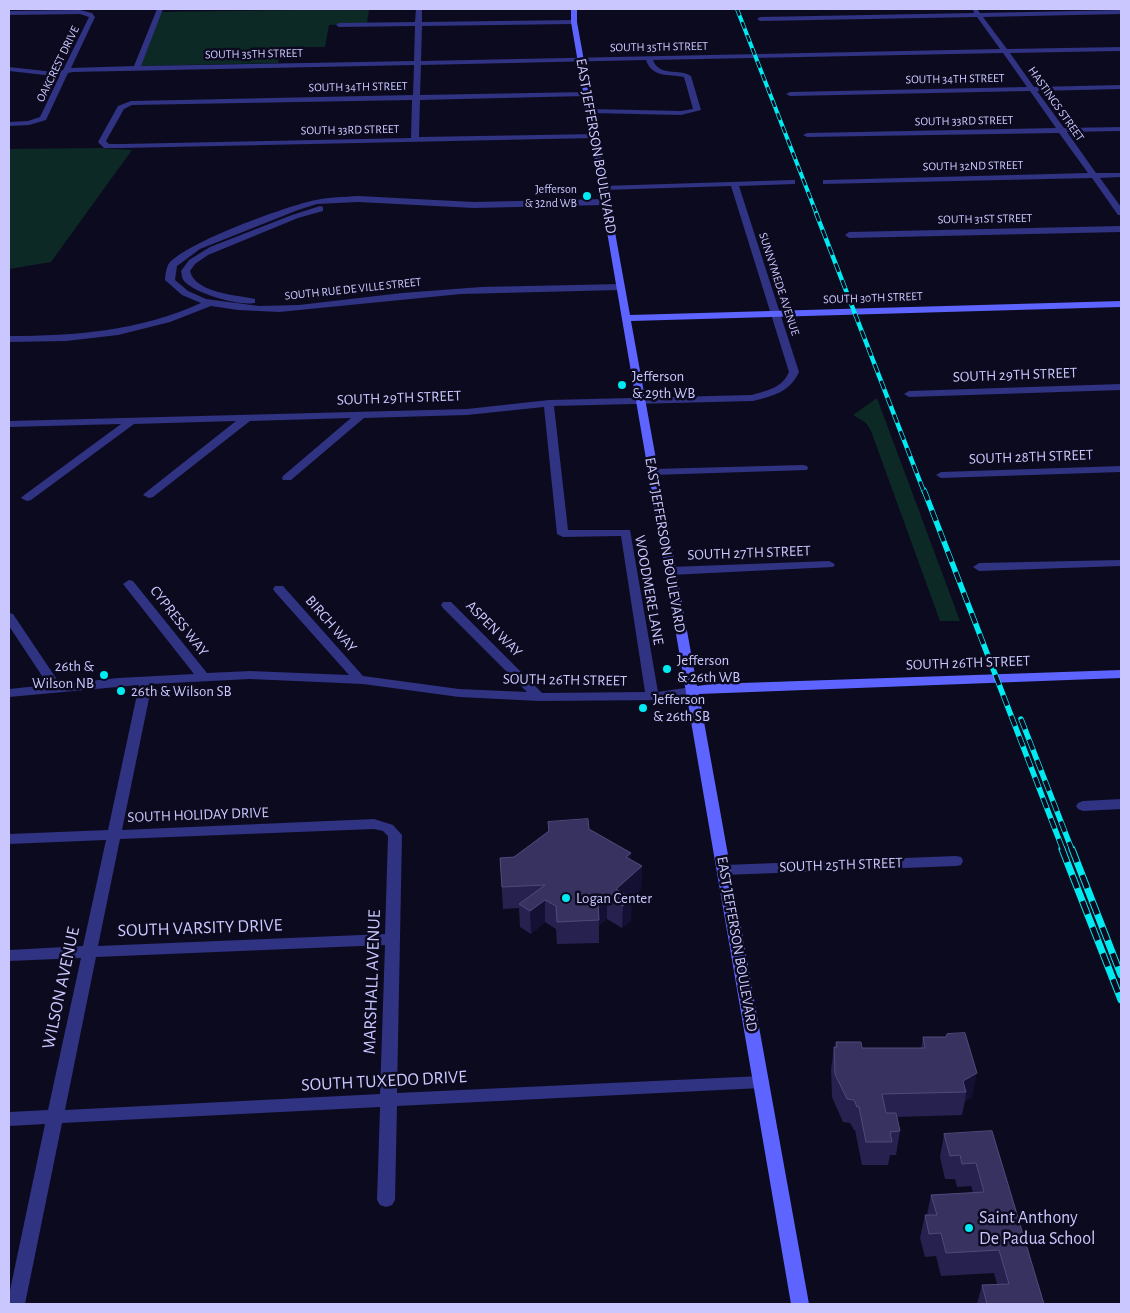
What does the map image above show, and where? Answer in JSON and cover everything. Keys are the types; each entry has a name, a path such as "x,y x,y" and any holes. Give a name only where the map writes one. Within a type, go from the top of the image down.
{"street":[{"path":"137,68 160,9"},
{"path":"415,140 419,9"},
{"name":"EAST JEFFERSON BOULEVARD","path":"567,9 574,22"},
{"name":"EAST JEFFERSON BOULEVARD","path":"574,9 574,22 586,94 691,691 725,870 800,1304"},
{"path":"760,19 975,12 1121,12"},
{"name":"HASTINGS STREET","path":"975,12 1121,213"},
{"name":"OAKCREST DRIVE","path":"9,14 85,13 92,17 46,114 33,122 9,124"},
{"path":"339,25 574,22"},
{"name":"SOUTH 35TH STREET","path":"9,70 47,74 137,68 1121,49"},
{"path":"590,113 624,114 652,111 681,113 695,111 698,108 687,76 655,70 651,66 649,58"},
{"name":"SOUTH 34TH STREET","path":"790,94 1121,87"},
{"name":"SOUTH 34TH STREET","path":"107,146 102,142 103,137 121,108 131,103 586,94"},
{"name":"SOUTH 33RD STREET","path":"807,135 1121,129"},
{"name":"SOUTH 33RD STREET","path":"107,146 594,136"},
{"name":"SOUTH 32ND STREET","path":"826,182 1121,175"},
{"path":"603,188 792,182"},
{"name":"SUNNYMEDE AVENUE","path":"734,184 794,372 792,379 782,388"},
{"name":"SOUTH RUE DE VILLE STREET","path":"606,205 474,205 358,199 327,200 304,205 197,247 172,265 170,280 183,293 209,302 257,310 287,310 455,291 619,283"},
{"name":"SOUTH RUE DE VILLE STREET","path":"606,205 471,212 338,206 313,211 205,253 192,262 186,272 191,284 222,296 256,301 287,302 434,285 619,283"},
{"name":"SOUTH 31ST STREET","path":"849,235 1121,229"},
{"path":"9,339 85,337 120,332 168,319 222,296"},
{"name":"SOUTH 30TH STREET","path":"626,318 1121,304"},
{"name":"SOUTH 29TH STREET","path":"909,394 1121,387"},
{"name":"SOUTH 29TH STREET","path":"11,425 483,411 549,403 753,398 782,388"},
{"name":"WOODMERE LANE","path":"549,403 563,534 626,532 652,696"},
{"path":"287,478 362,414"},
{"path":"149,495 248,417"},
{"path":"27,498 133,420"},
{"path":"653,472 804,468"},
{"name":"SOUTH 28TH STREET","path":"941,475 1121,469"},
{"path":"979,568 1121,564"},
{"name":"SOUTH 27TH STREET","path":"670,571 829,565"},
{"name":"CYPRESS WAY","path":"129,584 203,677"},
{"name":"BIRCH WAY","path":"279,589 358,679"},
{"name":"ASPEN WAY","path":"447,605 538,697"},
{"path":"9,617 56,688"},
{"name":"SOUTH 26TH STREET","path":"9,692 146,680 277,676 358,679 459,693 538,697 652,696 712,688 1121,674"},
{"name":"WILSON AVENUE","path":"16,1304 146,680"},
{"path":"1083,806 1121,804"},
{"name":"SOUTH HOLIDAY DRIVE","path":"9,839 374,824 388,828"},
{"name":"MARSHALL AVENUE","path":"386,1200 395,835 388,828"},
{"name":"SOUTH 25TH STREET","path":"725,870 956,861"},
{"name":"SOUTH VARSITY DRIVE","path":"9,955 393,939"},
{"name":"SOUTH TUXEDO DRIVE","path":"9,1119 761,1082"}],"green space":[{"path":"369,9 367,24 329,25 325,47 281,47 278,63 139,66 159,12"},
{"path":"99,148 132,150 51,262 9,269 9,149"},
{"path":"877,398 960,621 940,621 871,431 866,423 853,415"}],"building":[{"name":"Logan Center","path":"588,819 589,829 631,853 626,857 642,866 616,889 632,898 623,906 607,896 598,904 599,920 557,922 556,906 545,900 530,911 519,904 545,885 502,887 500,858 514,857 549,831 548,822"},
{"path":"965,1033 977,1073 963,1081 966,1092 882,1094 886,1113 896,1113 900,1131 890,1132 892,1142 866,1142 859,1107 857,1107 854,1100 847,1099 835,1074 834,1047 837,1047 836,1042 861,1042 862,1048 925,1048 923,1037 946,1037 947,1034"},
{"path":"992,1131 1044,1304 987,1304 982,1285 1009,1284 999,1250 946,1253 941,1233 929,1234 925,1215 937,1215 931,1195 984,1192 976,1163 962,1164 960,1155 950,1156 944,1134"}],"railway":[{"path":"737,9 817,215"},
{"path":"816,213 924,492"},
{"path":"924,490 1063,850"},
{"path":"1021,719 1072,850"},
{"path":"1062,849 1121,1000"},
{"path":"1072,849 1121,975"}],"place":[{"name":"Jefferson & 32nd WB","path":"587,196"},
{"name":"Jefferson & 29th WB","path":"622,385"},
{"name":"Jefferson & 26th WB","path":"667,669"},
{"name":"26th & Wilson NB","path":"104,675"},
{"name":"26th & Wilson SB","path":"121,691"},
{"name":"Jefferson & 26th SB","path":"643,708"},
{"name":"Logan Center","path":"566,898"},
{"name":"Saint Anthony De Padua School","path":"969,1228"}]}
